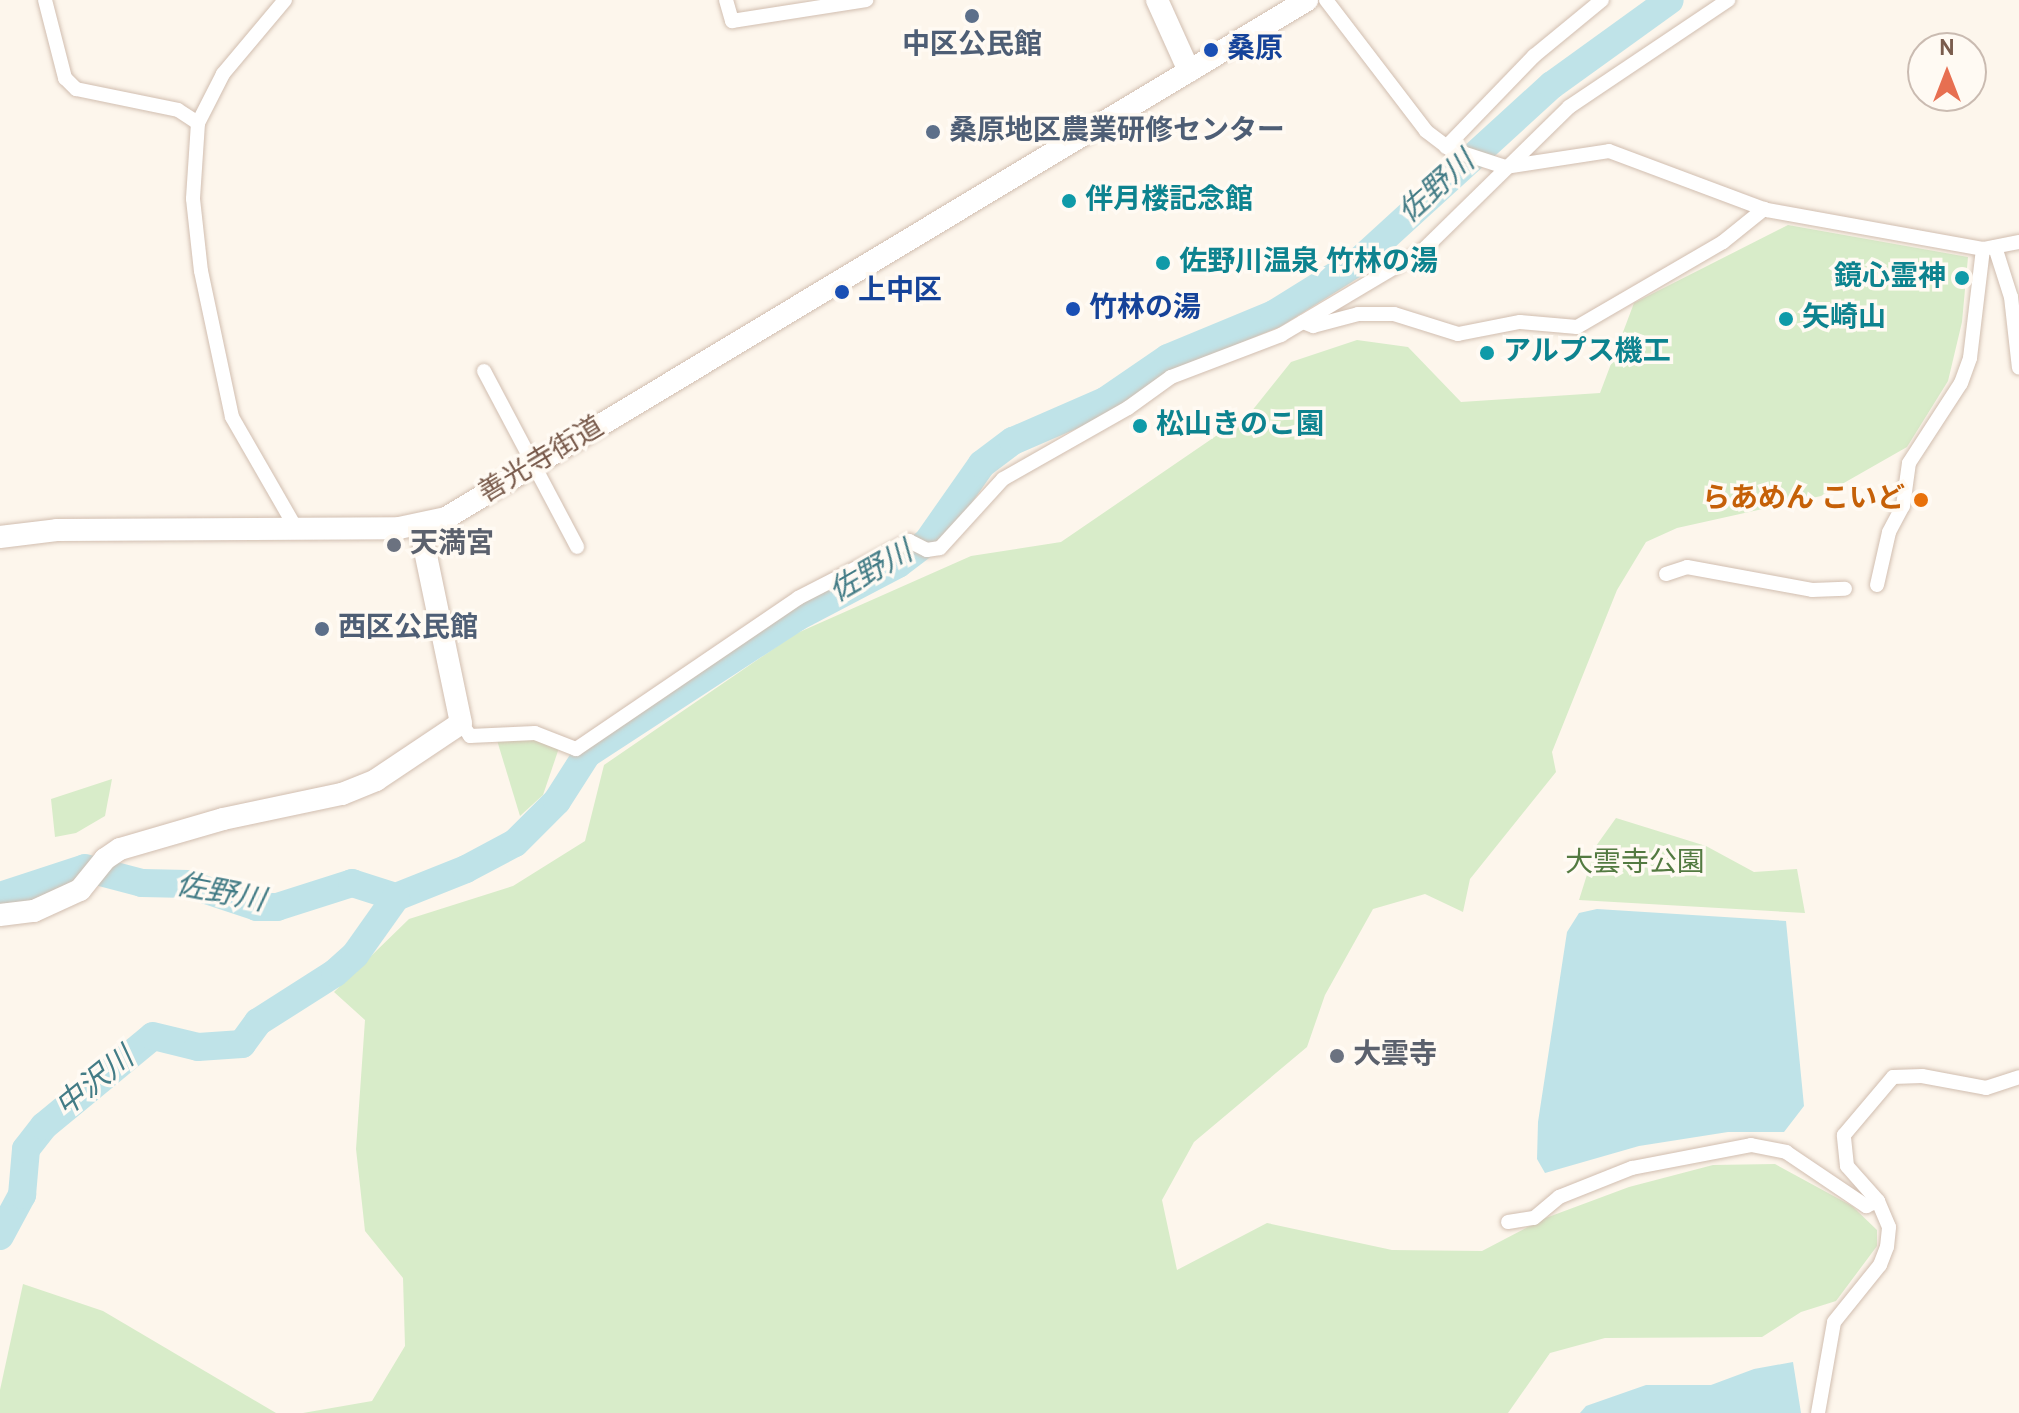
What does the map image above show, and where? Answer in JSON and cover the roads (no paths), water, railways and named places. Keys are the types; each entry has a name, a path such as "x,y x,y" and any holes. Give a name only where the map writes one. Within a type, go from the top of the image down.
{"street":[{"path":"45,0 65,78 76,89 178,110 198,123"},
{"path":"285,0 223,74 198,123 193,199 201,271 232,417 297,530"},
{"path":"726,0 732,21 866,0"},
{"path":"1157,0 1189,71"},
{"name":"善光寺街道","path":"0,537 57,530 297,530 420,526 446,518 1307,0"},
{"path":"1326,0 1426,131 1448,148 1502,166 1609,151 1764,209 1989,248 2019,242"},
{"path":"1448,148 1534,56 1602,0"},
{"path":"420,526 461,723 470,736 535,733 576,749 798,598 909,541 927,550 940,548 1003,479 1128,408 1171,377 1303,322 1422,251 1502,166 1569,107 1728,0"},
{"path":"1303,322 1313,326 1358,314 1394,314 1458,334 1520,322 1577,327 1723,242 1764,209"},
{"path":"1989,248 2011,297 2019,368"},
{"path":"1877,585 1889,532 1903,506 1909,463 1961,383 1970,358 1989,248"},
{"path":"484,371 577,547"},
{"path":"1666,574 1687,567 1812,590 1845,589"},
{"path":"0,915 34,911 87,884 105,859 120,849 223,819 342,794 376,780 461,723"},
{"path":"1818,1413 1834,1322 1880,1265 1887,1247 1889,1227 1880,1206 1847,1166 1844,1135 1893,1077 1922,1076 1986,1088 2019,1077"},
{"path":"1508,1222 1534,1218 1559,1197 1632,1168 1751,1145 1786,1152 1866,1206 1880,1206"}],"water":[{"path":"1597,909 1786,921 1804,1106 1784,1132 1728,1132 1639,1146 1545,1173 1537,1159 1538,1122 1567,932 1579,913"},
{"path":"1793,1362 1801,1413 1580,1413 1586,1406 1646,1385 1711,1385 1754,1369"}],"waterway":[{"name":"佐野川","path":"0,896 85,868 142,883 188,884 257,907 277,907 352,883 396,897 466,869 515,843 557,801 587,754 797,617 898,564 928,541 982,464 1013,441 1105,401 1168,358 1274,314 1359,261 1552,85 1670,0"},
{"name":"中沢川","path":"0,1236 22,1195 26,1149 44,1126 153,1036 198,1047 242,1044 258,1022 335,973 355,955 396,897"}],"place":[{"name":"中区公民館","path":"972,16"},
{"name":"桑原","path":"1211,50"},
{"name":"桑原地区農業研修センター","path":"933,132"},
{"name":"伴月楼記念館","path":"1069,201"},
{"name":"佐野川温泉 竹林の湯","path":"1163,263"},
{"name":"鏡心霊神","path":"1962,278"},
{"name":"上中区","path":"842,292"},
{"name":"竹林の湯","path":"1073,309"},
{"name":"矢崎山","path":"1786,319"},
{"name":"アルプス機工","path":"1487,353"},
{"name":"松山きのこ園","path":"1140,426"},
{"name":"らあめん こいど","path":"1921,500"},
{"name":"天満宮","path":"394,545"},
{"name":"西区公民館","path":"322,629"},
{"name":"大雲寺","path":"1337,1056"}],"park label":[{"name":"大雲寺公園","path":"1635,864"}]}
